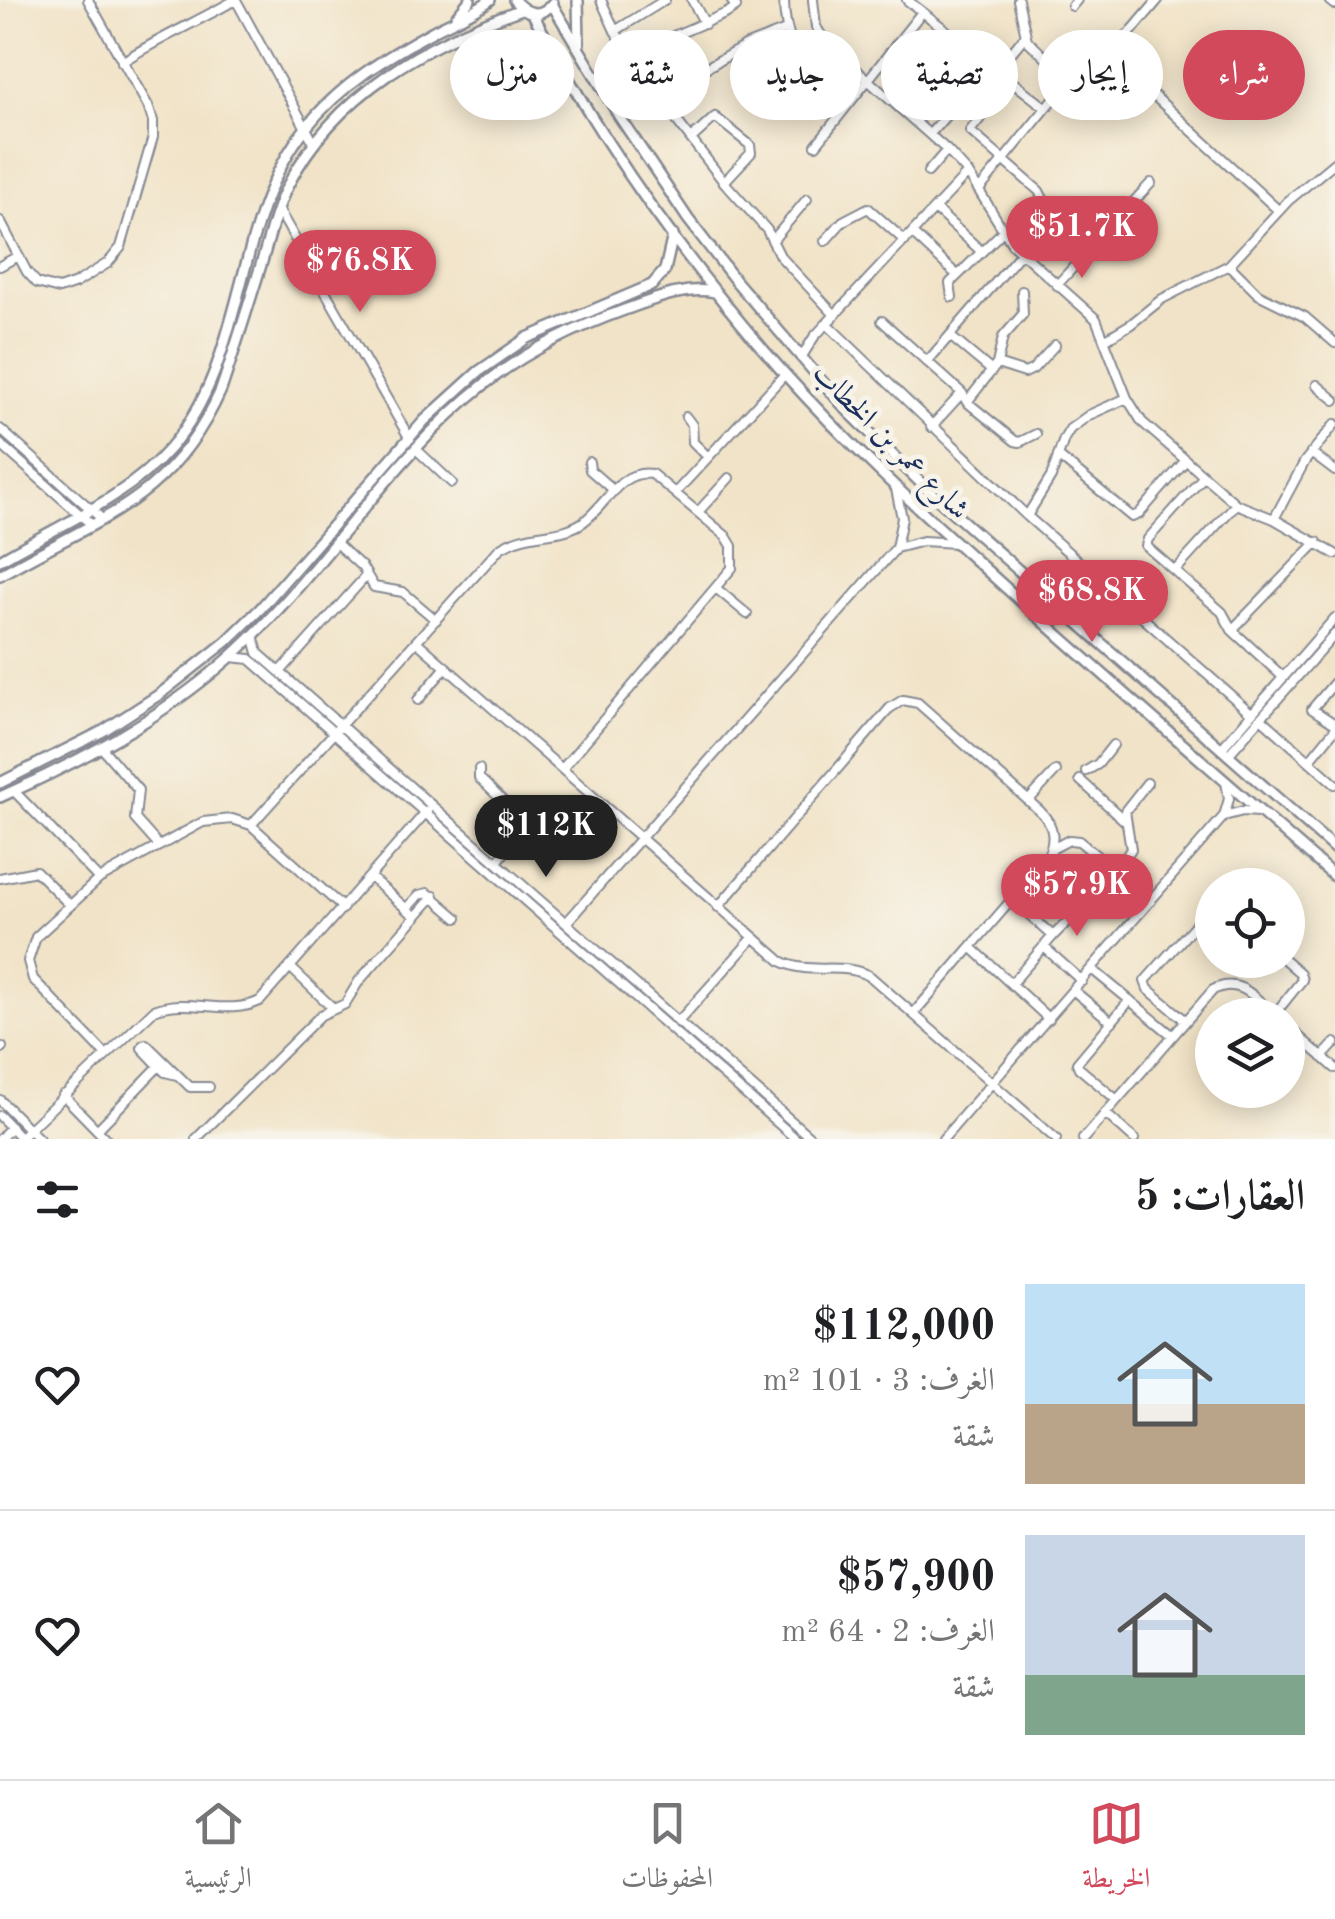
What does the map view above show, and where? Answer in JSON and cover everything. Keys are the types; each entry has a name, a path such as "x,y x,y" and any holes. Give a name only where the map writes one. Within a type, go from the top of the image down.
{"street":[{"path":"0,221 36,283 59,288 99,269 120,247 154,128 148,106 88,0"},
{"path":"122,62 164,35 190,26 235,0 314,142"},
{"path":"438,28 453,20 470,0"},
{"path":"0,560 122,490 156,462 197,410 226,334 272,186 306,128 349,84 380,61 490,0"},
{"path":"514,0 533,14 553,2"},
{"path":"578,0 580,51"},
{"path":"601,0 614,30 665,0"},
{"path":"642,0 647,10"},
{"path":"692,0 705,24"},
{"path":"690,30 736,7 731,0"},
{"path":"784,0 786,30"},
{"path":"814,0 818,30"},
{"path":"907,0 945,30"},
{"path":"1018,0 1025,36 1038,52"},
{"path":"1132,30 1158,0"},
{"name":"شارع عمر بن الخطاب","path":"553,2 636,144 688,219 833,396 932,494 1335,848"},
{"path":"467,30 522,9"},
{"path":"816,145 922,12"},
{"name":"شارع عمر بن الخطاب","path":"533,14 542,30"},
{"path":"1018,43 1025,36"},
{"path":"0,576 140,497 186,454 208,418 238,339 287,187 314,142 358,96 388,73 450,39"},
{"path":"861,75 947,150 968,174 1021,253 1096,318 1127,398 1142,422 1236,504 1274,519 1335,554"},
{"path":"349,84 358,96"},
{"name":"شارع عمر بن الخطاب","path":"574,85 673,234 785,374 819,410 896,489 1335,876"},
{"path":"1018,86 1038,102"},
{"path":"1163,104 1278,210"},
{"path":"691,139 715,116 750,145 751,153 724,182"},
{"path":"979,190 1038,118"},
{"path":"676,120 772,240 780,256 835,315"},
{"path":"930,134 944,120"},
{"path":"977,120 970,128 1039,191 1055,222 1088,252"},
{"path":"928,172 947,150"},
{"path":"1106,339 1162,299 1229,266 1278,210 1335,162"},
{"path":"801,358 835,315 968,174"},
{"path":"1058,285 1151,183"},
{"path":"772,240 807,199"},
{"path":"825,241 847,218 870,208 905,241"},
{"path":"278,209 410,439"},
{"path":"935,209 981,251"},
{"path":"952,296 949,286 1003,231"},
{"path":"1,782 83,742 142,706 234,634 440,404 527,338 652,285 665,270 673,234"},
{"path":"914,234 957,276"},
{"path":"928,362 1021,253"},
{"path":"0,266 18,256"},
{"path":"1229,266 1258,294 1293,310 1335,343"},
{"path":"0,797 102,748 168,706 231,657 416,450 486,382 527,354 600,319 685,291 717,292"},
{"path":"931,426 994,368 1001,341 1025,310 1022,291"},
{"path":"882,321 1017,442 1036,434"},
{"path":"827,324 1027,516 1251,713"},
{"path":"950,336 994,368 1025,373 1056,345"},
{"path":"478,372 486,382"},
{"path":"676,492 785,374"},
{"path":"807,397 818,392 821,382"},
{"path":"1317,385 1335,400"},
{"path":"819,410 833,396"},
{"path":"1027,516 1051,476 1064,438 1079,421 1127,398"},
{"path":"686,417 692,425 693,442 708,456"},
{"path":"1274,519 1311,454 1335,424"},
{"path":"0,430 91,508 97,522"},
{"path":"0,444 80,514 97,522"},
{"path":"416,450 452,482"},
{"path":"1311,454 1335,471"},
{"path":"1058,456 1132,517 1139,514 1186,460"},
{"path":"589,462 590,470 614,491"},
{"path":"251,826 500,548 528,534 576,526 625,479 643,473 660,478 726,536 732,546 732,568 562,769"},
{"path":"1204,476 1146,541 1148,548 1222,612 1232,630 1283,677"},
{"path":"698,512 729,478"},
{"path":"566,923 896,548 902,518 896,489"},
{"path":"1175,572 1236,504"},
{"path":"896,548 924,541 957,544"},
{"path":"1232,630 1318,542"},
{"path":"336,543 362,567 374,587 403,592 436,620"},
{"path":"302,561 312,570"},
{"path":"280,672 366,576"},
{"path":"717,588 747,614"},
{"path":"1225,752 1251,713 1335,618"},
{"path":"1225,752 1335,634"},
{"path":"253,635 258,653 678,1022 803,1138"},
{"path":"1080,654 1095,646 1093,635"},
{"path":"417,642 789,966 862,972 1056,1139"},
{"path":"1102,674 1102,662 1113,656 1119,658"},
{"path":"231,657 250,659 803,1138"},
{"path":"418,700 446,667"},
{"path":"1309,761 1335,727 1312,709 1335,682"},
{"path":"160,694 161,704 168,706"},
{"path":"718,907 890,708 903,700 918,703 1047,818 1052,828 1052,849"},
{"path":"142,706 148,709 150,718"},
{"path":"1260,718 1335,784"},
{"path":"1086,771 1098,764 1114,745"},
{"path":"102,748 138,790 135,819 160,846"},
{"path":"479,769 479,778 527,824 497,862"},
{"path":"1028,800 1056,771"},
{"path":"1080,780 1126,822"},
{"path":"942,1139 1224,816 1229,799 1226,782"},
{"path":"1011,984 1074,915 1092,906 1118,874 1131,849 1127,806 1148,783"},
{"path":"14,791 99,879"},
{"path":"0,1116 22,1138 154,1010 169,1006 251,1006 268,994 432,805"},
{"path":"1224,816 1243,811 1262,813"},
{"path":"105,1054 38,987 30,970 29,952 36,937 99,879 213,820 232,819 251,826 343,908"},
{"path":"914,1014 1052,849 1069,840 1079,841 1150,901"},
{"path":"0,878 36,871 70,904"},
{"path":"370,877 416,917"},
{"path":"406,909 422,894 434,896 456,918"},
{"path":"196,1139 322,1015 345,1004 359,981 434,896"},
{"path":"1012,899 1053,936"},
{"path":"1185,1020 1148,989 1145,981 1195,925"},
{"path":"678,1022 754,938"},
{"path":"970,947 1049,1019"},
{"path":"1044,947 1082,981"},
{"path":"291,968 334,1009"},
{"path":"1093,970 1172,1036"},
{"path":"1288,998 1302,978"},
{"path":"1206,998 1213,990 1230,984 1255,998"},
{"path":"1074,991 1112,1022"},
{"path":"1116,1100 1077,1066 1130,1000"},
{"path":"1083,1139 1195,1009"},
{"path":"1305,1042 1335,1068"},
{"path":"1322,1057 1335,1042"},
{"path":"97,1130 158,1062 190,1087 209,1086"},
{"path":"63,1096 106,1139"},
{"path":"0,1100 38,1139"},
{"path":"1106,1112 1134,1139"},
{"path":"0,1139 11,1127"}]}
